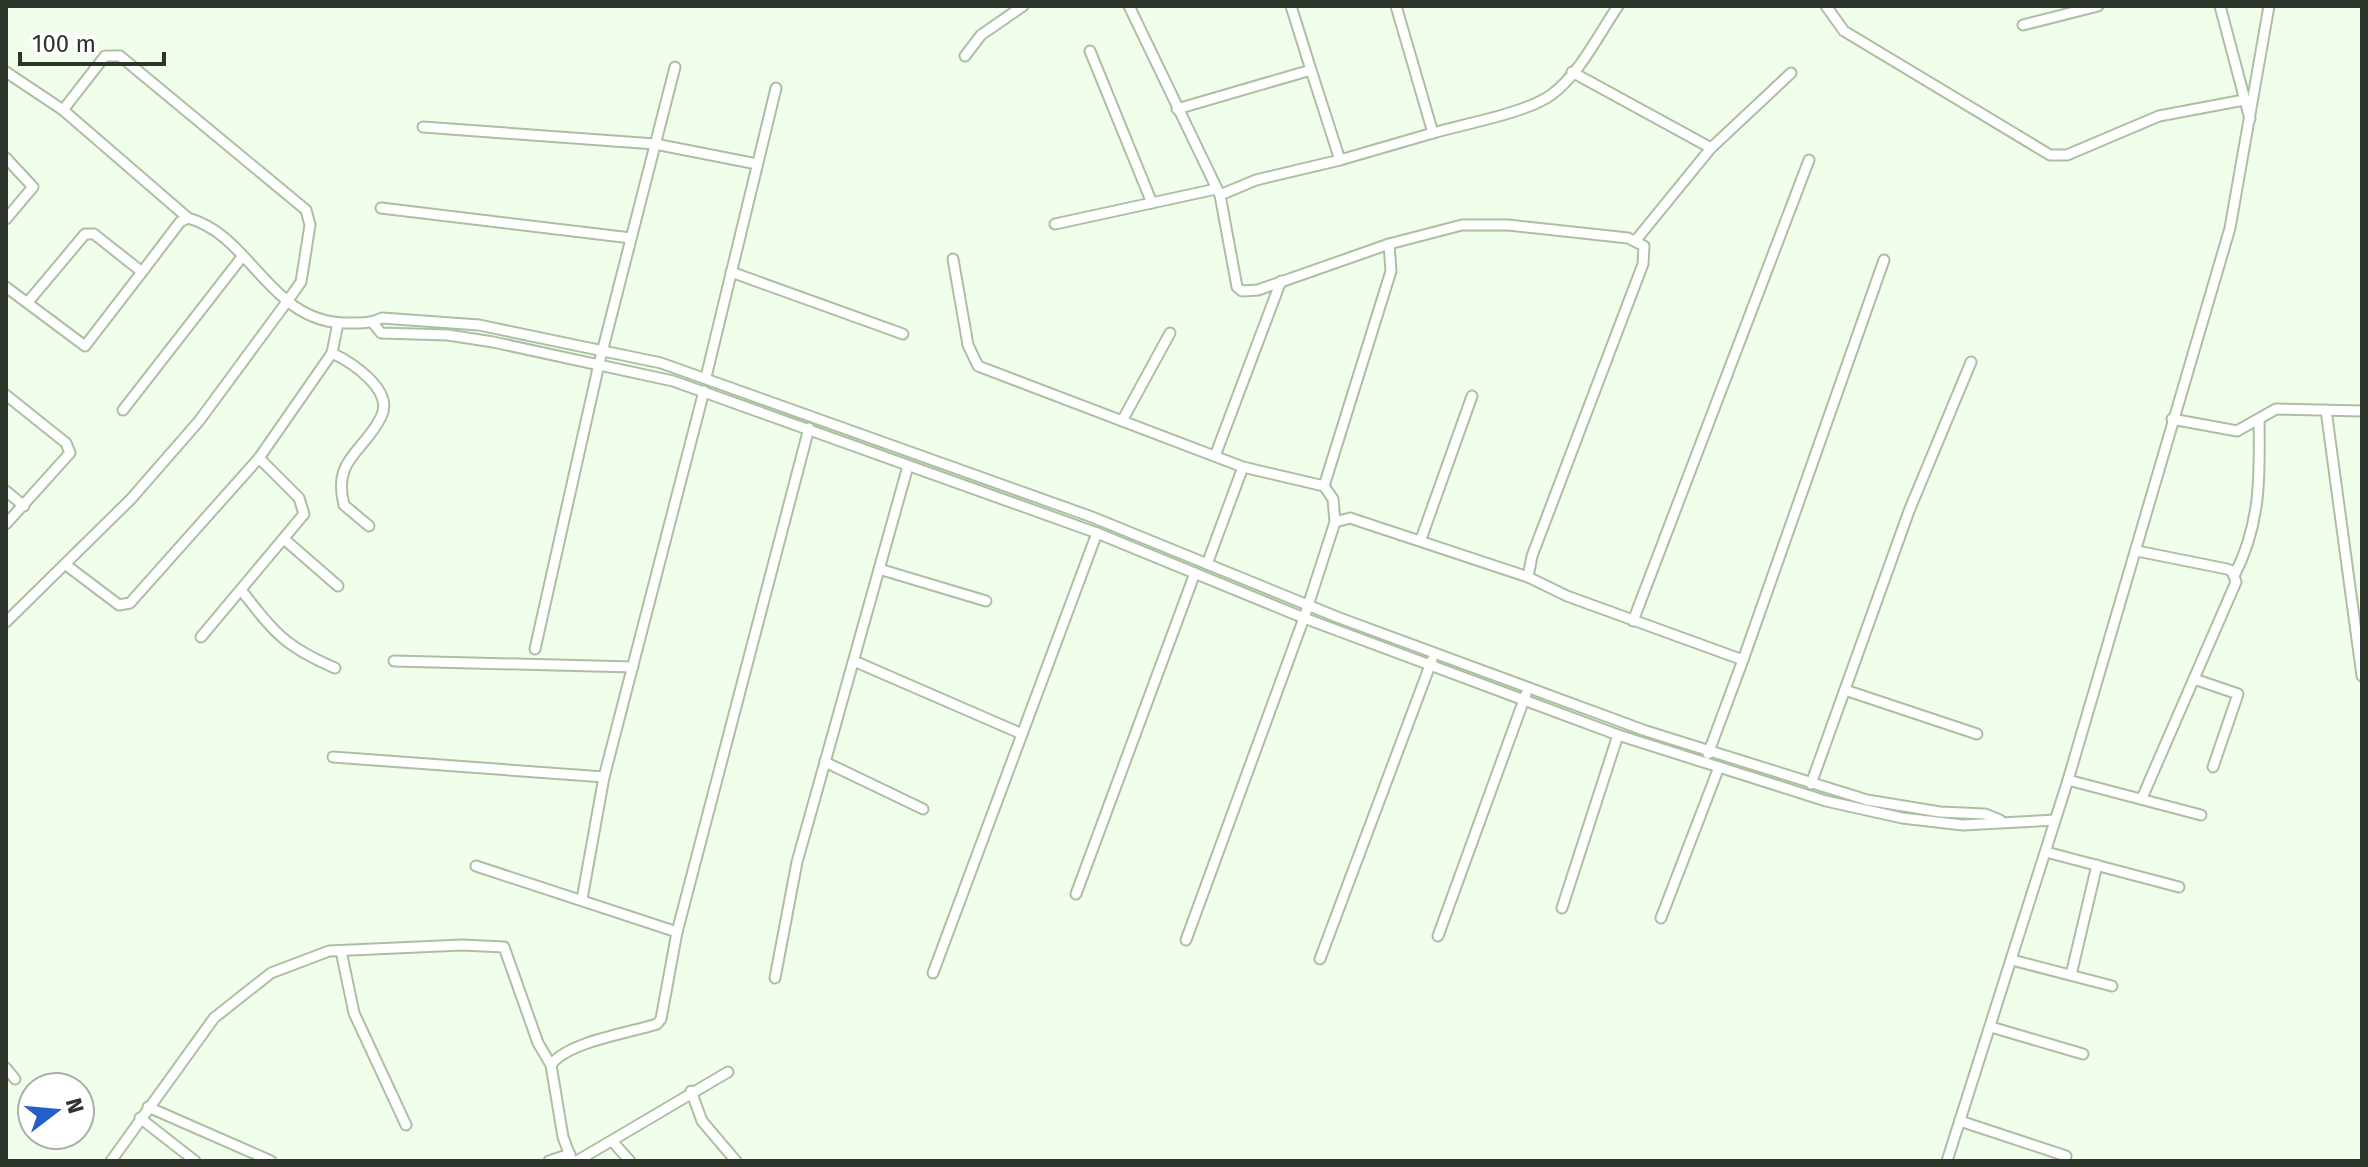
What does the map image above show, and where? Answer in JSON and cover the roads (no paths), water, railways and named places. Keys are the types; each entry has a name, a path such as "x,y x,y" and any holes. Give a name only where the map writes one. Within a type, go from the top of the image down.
{"street":[{"path":"965,56 981,35 1023,6"},
{"path":"1129,6 1218,192 1237,287 1249,292 1389,244 1439,230 1487,225 1636,240 1644,246 1643,264 1532,556 1528,577"},
{"path":"1291,6 1340,160"},
{"path":"1396,6 1433,133"},
{"path":"1055,224 1218,192 1538,102 1552,94 1572,72 1618,6"},
{"path":"1826,6 1844,31 2050,155 2067,155 2159,116 2244,100"},
{"path":"2023,25 2098,6"},
{"path":"2220,6 2251,122"},
{"path":"1947,1161 2068,780 2230,228 2269,6"},
{"path":"1090,51 1152,203"},
{"path":"6,622 131,499 199,421 301,282 310,225 306,210 120,56 105,56 63,110"},
{"path":"535,649 599,364 675,67"},
{"path":"1177,109 1311,70"},
{"path":"6,72 63,110 188,218 218,233 286,303 328,322 373,323 382,318 415,319 498,328 603,350 706,377 1092,517 1306,605 1434,653 1709,751 1811,784 1891,805 1985,814 2000,820"},
{"path":"1572,72 1711,148"},
{"path":"1636,240 1711,148 1791,73"},
{"path":"706,377 776,88"},
{"path":"423,127 655,144 757,164"},
{"path":"6,158 33,182 33,187 6,219"},
{"path":"1633,621 1809,160"},
{"path":"381,208 631,238"},
{"path":"6,287 85,346 180,222 188,218"},
{"path":"28,302 85,234 94,234 142,272"},
{"path":"1324,486 1391,271 1389,244"},
{"path":"123,410 242,257"},
{"path":"953,259 968,345 978,366 1243,467 1324,486 1333,499 1335,522 1304,618 1186,940"},
{"path":"1706,763 1884,260"},
{"path":"731,272 903,334"},
{"path":"1215,456 1281,281"},
{"path":"66,565 119,605 130,603 259,458 332,353 338,323"},
{"path":"373,323 381,333 448,335 493,342 599,364 704,391 1097,533 1304,618 1618,735 1826,801 1902,818 1979,826 2000,820 2055,820"},
{"path":"493,342 498,328"},
{"path":"1122,421 1170,333"},
{"path":"332,353 350,362 369,380 383,404 382,416 346,463 342,476 344,505 369,526"},
{"path":"1811,784 1909,511 1971,362"},
{"path":"582,899 604,777 704,391"},
{"path":"6,395 70,449 69,459 6,524"},
{"path":"1421,539 1472,396"},
{"path":"757,409 761,397"},
{"path":"2172,419 2237,431 2276,409 2362,411"},
{"path":"2326,410 2362,676"},
{"path":"2142,798 2234,589 2234,576 2246,553 2259,507 2259,419"},
{"path":"551,1065 556,1056 657,1024 661,1019 677,932 809,428"},
{"path":"201,637 304,514 304,506 259,458"},
{"path":"929,474 935,461"},
{"path":"775,978 797,862 908,466"},
{"path":"1207,564 1243,467"},
{"path":"6,491 24,506"},
{"path":"1335,522 1350,518 1421,539 1743,660"},
{"path":"933,973 1097,533"},
{"path":"284,539 338,586"},
{"path":"2137,551 2227,569 2234,576"},
{"path":"879,569 986,601"},
{"path":"1076,894 1195,573"},
{"path":"241,590 279,639 297,652 335,668"},
{"path":"1320,959 1434,653"},
{"path":"394,661 633,667"},
{"path":"854,661 1022,734"},
{"path":"2194,679 2238,694 2213,767"},
{"path":"1438,936 1529,687"},
{"path":"1845,690 1977,734"},
{"path":"1562,908 1618,735"},
{"path":"333,757 604,777"},
{"path":"825,762 923,809"},
{"path":"1661,918 1719,767"},
{"path":"2068,780 2201,815"},
{"path":"2046,852 2179,887"},
{"path":"2071,975 2097,865"},
{"path":"476,866 677,932"},
{"path":"111,1161 214,1018 271,973 329,951 462,945 504,947 538,1043 551,1065 573,1159"},
{"path":"341,951 354,1013 406,1125"},
{"path":"2012,960 2112,986"},
{"path":"1991,1027 2083,1054"},
{"path":"6,1068 15,1079"},
{"path":"549,1161 573,1159 612,1141 691,1091 728,1072"},
{"path":"691,1091 702,1121 736,1161"},
{"path":"148,1107 271,1161"},
{"path":"140,1118 195,1161"},
{"path":"1960,1121 2066,1156"},
{"path":"612,1141 630,1161"}]}
